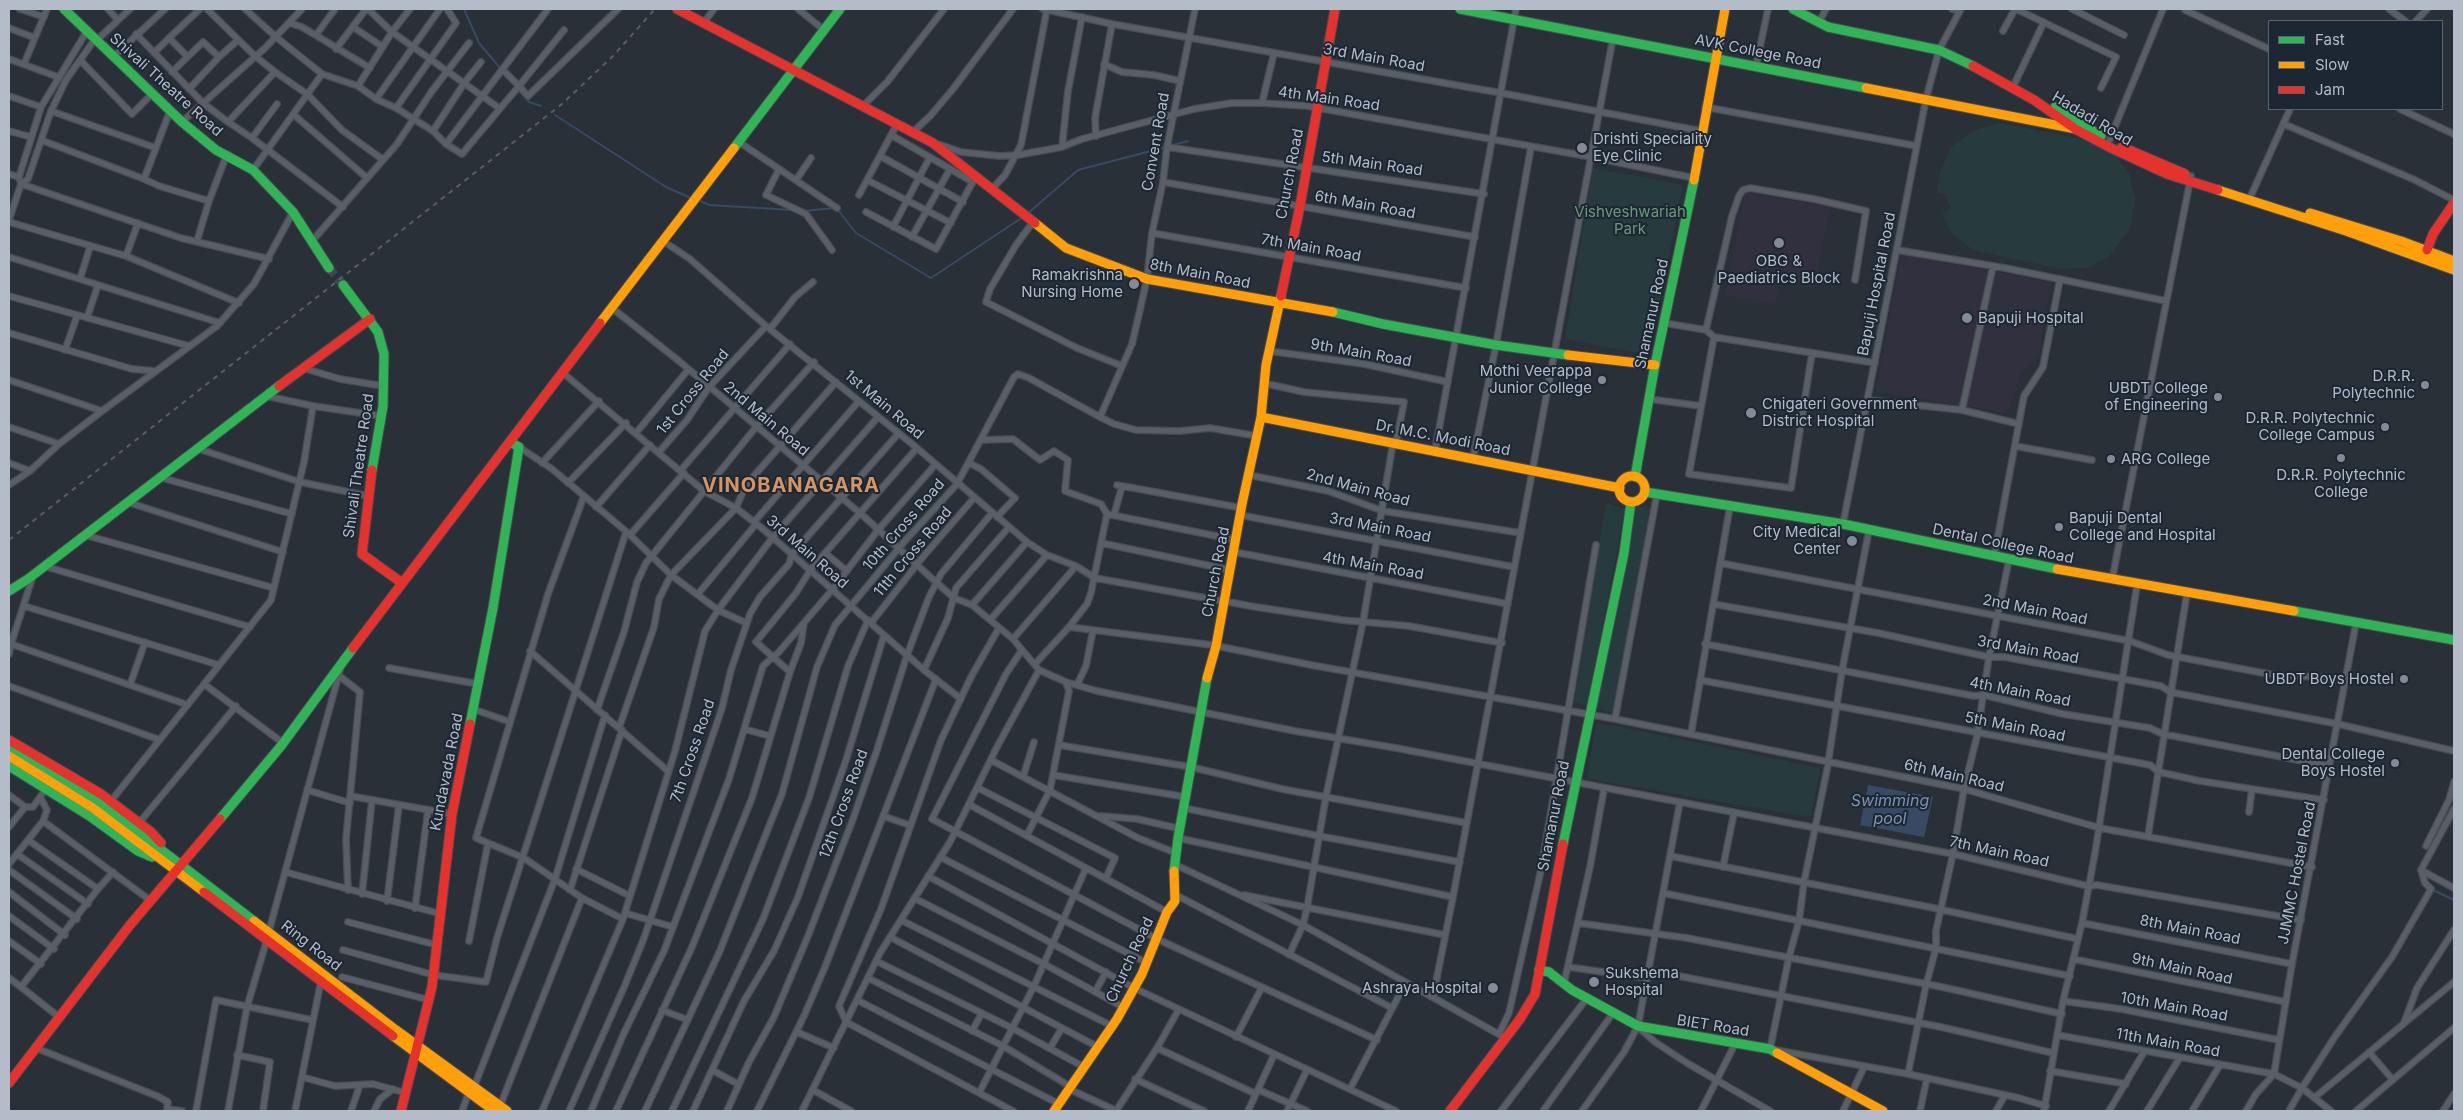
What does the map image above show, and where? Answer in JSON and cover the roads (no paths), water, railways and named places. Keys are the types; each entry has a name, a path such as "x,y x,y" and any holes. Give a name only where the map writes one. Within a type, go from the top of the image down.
{"main road":[{"name":"Shivali Theatre Road","path":"64,9 182,122 216,150 227,154 253,170 294,212 330,268"},
{"name":"8th Main Road","path":"677,9 703,24 765,53 793,71 934,143 975,179 1066,248 1147,280 1308,306 1383,324 1496,345 1555,354 1655,365"},
{"path":"9,1082 178,867 283,743 344,659 840,9"},
{"name":"Church Road","path":"1056,1108 1112,1026 1134,988 1147,963 1167,912 1175,901 1174,864 1179,833 1241,511 1258,436 1263,383 1300,206 1335,9"},
{"name":"AVK College Road","path":"1460,9 2077,130"},
{"name":"Shamanur Road","path":"1635,477 1655,365 1694,178 1705,107 1725,9"},
{"name":"Hadadi Road","path":"1793,9 1828,27 1939,50 2014,85 2060,114 2077,130 2108,143 2145,165 2386,241"},
{"path":"2050,124 2060,114 2108,143"},
{"path":"2427,250 2433,234 2453,202"},
{"path":"2386,241 2427,250 2454,262"},
{"path":"2386,241 2454,270"},
{"name":"Shivali Theatre Road","path":"343,285 378,332 384,354 381,416 368,496 362,554 402,583"},
{"path":"9,591 85,535 196,448 370,319"},
{"name":"Dr. M.C. Modi Road","path":"1261,417 1533,469 1620,488"},
{"path":"510,442 518,447"},
{"name":"Kundavada Road","path":"401,1111 434,975 452,814 478,684 518,447"},
{"path":"1635,477 1643,483 1645,492 1640,499 1631,502 1622,497 1620,488 1624,480 1635,477"},
{"name":"Dental College Road","path":"1645,492 1843,524 1994,557 2137,585 2392,627 2454,640"},
{"name":"Shamanur Road","path":"1450,1111 1502,1036 1535,994 1575,782 1624,553 1631,502"},
{"path":"9,740 111,801 152,832 169,860"},
{"path":"9,746 96,805"},
{"path":"9,756 96,805"},
{"path":"9,766 43,794 67,802 138,851 169,860"},
{"name":"Ring Road","path":"96,805 417,1050"},
{"name":"Ring Road","path":"268,935 321,981 500,1110"},
{"name":"BIET Road","path":"1539,970 1548,972 1587,998 1638,1026 1770,1049 1880,1111"}],"street":[{"path":"20,9 44,17"},
{"path":"24,64 47,9"},
{"path":"108,9 117,20"},
{"path":"21,184 28,179 51,110 66,80 96,40 130,9"},
{"path":"114,56 136,34 166,9"},
{"path":"154,53 200,9"},
{"path":"207,9 255,56 307,94 342,130 382,159"},
{"path":"245,9 322,74 358,86 376,99 396,108 433,131 446,144 462,154 564,30"},
{"path":"182,122 276,37 302,9"},
{"path":"316,35 335,9"},
{"path":"336,49 367,9 392,32 499,108"},
{"path":"358,86 392,32 410,9"},
{"path":"376,99 440,9"},
{"path":"396,108 456,22 447,9"},
{"path":"446,144 548,9"},
{"path":"502,71 528,96 618,9"},
{"path":"703,24 714,9"},
{"path":"798,9 824,30"},
{"path":"862,107 887,82 944,9"},
{"path":"912,133 931,115 953,89 1013,9"},
{"path":"991,190 1005,175 1017,155 1026,127 1046,9"},
{"name":"3rd Main Road","path":"1046,9 1112,24 1501,93 1701,131"},
{"name":"Convent Road","path":"1100,417 1132,344 1147,280 1152,233 1163,182 1167,147 1195,9"},
{"path":"1435,451 1484,194 1516,9"},
{"path":"1756,66 1768,9"},
{"path":"1819,22 1826,9"},
{"path":"1952,9 1961,10"},
{"path":"2003,31 2015,9 2116,57 2101,88"},
{"path":"2072,9 2124,35"},
{"path":"2108,143 2163,9"},
{"path":"2389,9 2404,20"},
{"path":"2417,20 2427,9"},
{"name":"Bapuji Hospital Road","path":"1843,524 1926,99 1939,50 1961,10"},
{"path":"2185,10 2268,49"},
{"path":"1062,147 1068,91 1082,17"},
{"path":"2014,85 2044,22"},
{"path":"290,23 316,35 336,49 370,68"},
{"path":"1096,136 1095,118 1112,24"},
{"path":"353,26 383,47"},
{"path":"9,28 35,38"},
{"path":"87,31 41,107 19,177 21,184 9,221 126,256 239,303"},
{"path":"136,34 203,104 252,138 342,207"},
{"path":"169,38 187,56"},
{"path":"1433,997 1502,643 1514,567 1613,38"},
{"path":"189,89 238,40"},
{"path":"172,72 203,42 219,57"},
{"path":"313,240 396,144 469,43"},
{"path":"1262,103 1274,53"},
{"path":"9,59 58,77"},
{"path":"80,60 132,114 153,93"},
{"path":"433,131 464,82 481,62"},
{"path":"1104,64 1122,72 1180,81"},
{"path":"228,122 275,72"},
{"path":"253,170 322,74"},
{"path":"9,96 41,107"},
{"name":"4th Main Road","path":"934,143 961,152 1000,156 1017,155 1062,147 1173,114 1232,103 1262,103 1317,108 1591,157 1694,178"},
{"path":"252,138 277,104"},
{"path":"1705,107 1917,146"},
{"path":"51,110 156,148"},
{"path":"2250,198 2290,110"},
{"path":"2402,110 2454,134"},
{"path":"144,179 170,111"},
{"path":"293,114 367,178"},
{"path":"859,195 897,124"},
{"path":"2284,124 2416,180 2453,202"},
{"path":"9,131 31,137"},
{"path":"866,212 936,249 975,179 950,169 892,135"},
{"path":"41,140 159,186 209,201"},
{"path":"739,142 837,208"},
{"name":"5th Main Road","path":"1167,147 1484,194"},
{"path":"1472,458 1496,345 1531,147"},
{"path":"197,241 209,201 227,154"},
{"path":"880,156 938,190 963,202"},
{"path":"893,226 930,157"},
{"path":"796,180 811,158"},
{"path":"779,169 766,195 806,214 832,250"},
{"path":"912,237 950,169"},
{"path":"9,174 19,177"},
{"path":"2112,580 2190,179"},
{"path":"867,180 951,223"},
{"name":"6th Main Road","path":"1163,182 1475,237"},
{"path":"21,184 138,223 269,260"},
{"path":"1706,330 1732,216 1743,190 1750,188 1866,211 1855,280"},
{"path":"9,485 30,471 59,444 220,323 239,303 269,260 294,212"},
{"path":"1033,222 1016,245 990,289 986,302 1077,348 1122,366"},
{"path":"126,256 138,223"},
{"name":"7th Main Road","path":"1152,233 1466,288"},
{"name":"1st Main Road","path":"663,241 690,259 768,328 814,362 1027,542 1047,556 1076,566 1095,578"},
{"path":"80,279 90,246"},
{"path":"1897,250 1993,266 2166,301"},
{"path":"9,258 220,323"},
{"path":"1962,410 1993,266"},
{"path":"1994,557 2024,396 2043,367 2060,279"},
{"name":"1st Cross Road","path":"659,452 703,400 709,387 768,328 795,297 813,282"},
{"path":"87,318 98,284"},
{"path":"9,296 189,346"},
{"name":"2nd Main Road","path":"612,308 861,514 936,584 954,598 972,605 1013,639 1039,670"},
{"path":"65,350 77,316"},
{"path":"1664,323 1706,330 1714,337 1875,363"},
{"path":"9,333 132,369 155,371"},
{"path":"1714,337 1689,474 1791,488 1812,353"},
{"path":"343,950 434,975 486,982 497,938 628,533 683,471 733,408 790,344"},
{"name":"9th Main Road","path":"1269,351 1364,364 1448,382"},
{"path":"597,710 624,632 637,582 646,562 756,427 814,362"},
{"path":"303,368 340,379 383,386"},
{"path":"636,433 688,370"},
{"name":"3rd Main Road","path":"563,373 626,423 704,491 736,508 773,537 870,621 906,655 961,698"},
{"name":"10th Cross Road","path":"645,1111 719,953 782,794 826,642 835,625 957,484 1014,377 1018,374 1100,417"},
{"path":"9,380 102,411"},
{"path":"570,890 654,627 659,599 671,575 736,508 746,485 836,382"},
{"path":"1263,383 1304,392 1404,402 1394,443 1369,578 1363,622 1326,796 1307,908 1303,925 1289,954"},
{"path":"266,396 313,406 381,416"},
{"path":"1649,399 1700,406"},
{"path":"1868,400 1962,410 2018,424"},
{"path":"542,463 599,401"},
{"path":"698,594 802,466 859,401"},
{"path":"111,801 271,600 300,482 313,406"},
{"path":"542,1111 624,916 668,771 705,631 718,610 773,537 878,417"},
{"path":"1100,417 1114,424 1136,430 1180,431 1210,428 1258,436"},
{"path":"568,483 626,423"},
{"path":"9,427 59,444"},
{"name":"7th Cross Road","path":"569,1111 625,985 650,921 699,771 722,708 746,623 760,597 789,564 792,554 898,434"},
{"path":"981,440 1012,439 1040,460 1054,451 1068,460 1065,491 1101,504 1107,514 1095,578 1087,604 1035,664"},
{"path":"596,506 650,444"},
{"path":"2014,446 2092,460"},
{"path":"518,447 542,463 596,506 628,533 671,575 718,610 746,623"},
{"path":"196,448 300,482 368,496"},
{"path":"790,672 756,642 796,593 811,569 861,514 916,448"},
{"path":"9,463 30,471"},
{"name":"12th Cross Road","path":"727,1111 738,1084 774,1017 808,936 877,750 906,655 936,584 941,574 994,515 1015,498 981,469 969,463"},
{"path":"591,1111 673,927 729,779 763,666 804,623 878,530 935,464"},
{"name":"2nd Main Road","path":"1249,475 1328,491 1382,511 1521,533"},
{"path":"159,477 292,514"},
{"name":"3rd Main Road","path":"1114,515 1120,485 1376,540 1514,567"},
{"path":"1615,719 1657,494"},
{"path":"584,496 548,594 476,838 524,858 582,898 624,916 673,927"},
{"name":"11th Cross Road","path":"672,1111 765,912 809,798 848,666 870,621 974,498"},
{"path":"128,502 282,552"},
{"path":"1691,734 1730,506"},
{"path":"1107,514 1236,540"},
{"path":"924,670 948,618 956,588 1009,527"},
{"path":"1868,530 1842,671 1828,762 1804,882 1799,921 1780,996 1770,1049 1908,1074 2005,1095 2045,1109 2063,1001 2082,923 2100,828 2137,585"},
{"path":"85,535 274,588"},
{"path":"972,605 1027,542"},
{"path":"1101,543 1230,570"},
{"path":"1174,864 1303,925 1405,984 1433,997 1502,1036 1509,1013 1539,880 1596,545"},
{"name":"4th Main Road","path":"1234,552 1508,604"},
{"path":"825,554 847,571"},
{"path":"990,620 1047,556"},
{"path":"1908,1074 1926,985 1936,948 1936,931 1954,854 1964,789 1978,731 1989,658 2009,560"},
{"name":"2nd Main Road","path":"1720,563 2130,640 2168,655 2274,675 2319,677 2345,682"},
{"path":"44,566 250,627"},
{"path":"1013,639 1076,566"},
{"path":"9,654 34,574"},
{"path":"1095,578 1363,622 1410,626 1502,643"},
{"path":"2148,836 2187,593"},
{"name":"3rd Main Road","path":"1713,604 1928,643 1989,658 2004,657 2161,686 2170,692 2338,724 2454,751"},
{"path":"24,606 219,665"},
{"name":"JJMMC Hostel Road","path":"2274,1074 2292,964 2312,867 2356,622"},
{"path":"616,1111 692,947 744,819 800,643 804,623"},
{"name":"6th Main Road","path":"1069,627 1216,646 1490,698 1590,714 1964,789 2100,828 2312,867"},
{"path":"999,628 961,698 930,766 881,908 839,1006 846,1022 1013,1111"},
{"path":"1077,685 1086,666 1093,630"},
{"path":"693,1111 753,984 774,951 798,897 846,760 884,635"},
{"path":"130,685 145,642"},
{"path":"11,644 188,705"},
{"name":"4th Main Road","path":"1705,644 1974,696 1984,695 2062,714 2150,728 2163,734 2329,766"},
{"path":"1022,650 1006,674 932,819 1157,939 1377,1040"},
{"path":"530,651 668,771"},
{"path":"228,1111 247,1007 344,659"},
{"path":"390,668 478,684"},
{"path":"802,1111 876,961 970,805 991,760 1039,670"},
{"name":"7th Main Road","path":"1039,670 1066,682 1098,691 1338,739 1557,778 1604,789 1954,854 2088,886 2106,887 2301,920"},
{"path":"338,675 360,692 346,839 348,890"},
{"path":"757,1111 796,1032 825,967 936,679"},
{"name":"5th Main Road","path":"1700,680 2150,765 2159,772 2324,800"},
{"path":"1028,835 1050,790 1069,691 1066,682"},
{"path":"204,684 236,706 283,743"},
{"path":"9,686 160,740"},
{"path":"139,823 236,706"},
{"path":"473,709 510,722"},
{"path":"462,1111 472,1090 554,879 604,715"},
{"path":"744,729 770,736"},
{"path":"1023,777 1034,742"},
{"path":"1059,745 1192,767 1258,784 1467,823"},
{"path":"991,760 1138,838 1176,853"},
{"path":"1053,775 1186,797"},
{"path":"2426,846 2449,800 2454,782"},
{"path":"978,788 1037,816 1115,858 1106,878"},
{"path":"1564,983 1578,923 1604,789"},
{"path":"2249,812 2252,789"},
{"path":"307,790 350,799 372,800 452,814"},
{"path":"9,795 25,807 34,807 43,794"},
{"path":"9,864 43,821 47,810 43,794"},
{"path":"362,894 372,800"},
{"path":"1582,1111 1624,1052 1638,1026 1680,802"},
{"path":"387,901 399,805"},
{"path":"970,805 1167,912"},
{"path":"9,828 25,807"},
{"path":"1184,808 1319,836 1460,862"},
{"path":"2289,1111 2334,1038 2392,956 2431,889 2425,883 2421,870 2454,809"},
{"path":"414,908 428,810"},
{"path":"1723,867 1734,812"},
{"path":"883,816 910,825"},
{"path":"1099,816 1137,819 1179,833 1314,868 1453,897"},
{"path":"43,821 151,901"},
{"path":"28,840 98,889"},
{"path":"469,941 488,843"},
{"path":"17,854 88,904"},
{"path":"1670,856 1941,909 2078,939"},
{"path":"940,857 1147,963"},
{"path":"978,1093 1034,986 1064,922 1086,868"},
{"path":"576,869 630,896"},
{"path":"9,870 77,919"},
{"path":"2421,870 2454,888"},
{"path":"21,988 54,949 98,889 113,872"},
{"path":"285,872 441,914"},
{"path":"928,876 1134,988 1396,1111"},
{"path":"9,892 65,935"},
{"path":"1235,893 1446,935"},
{"path":"1663,893 2070,976"},
{"path":"1176,895 1392,1008"},
{"path":"500,1110 582,898"},
{"path":"914,898 1044,964 1123,1007"},
{"path":"9,916 54,949"},
{"path":"901,920 1112,1026"},
{"path":"348,922 437,945"},
{"path":"1578,923 1687,938 2062,1014"},
{"name":"8th Main Road","path":"2082,923 2292,964"},
{"path":"2404,1023 2417,988 2454,930"},
{"path":"890,937 1098,1047"},
{"path":"9,941 41,964"},
{"name":"9th Main Road","path":"2073,959 2286,1002"},
{"path":"876,961 1012,1028 1084,1067"},
{"path":"1568,966 1647,978"},
{"path":"1648,970 1919,1023 2053,1053"},
{"path":"1095,992 1106,972"},
{"path":"342,977 429,1000"},
{"path":"9,978 59,1017"},
{"path":"868,978 1003,1046 1104,1109 1116,1111 1135,1079 1157,1048 1179,1009"},
{"path":"295,1111 321,981"},
{"path":"2314,1098 2454,982"},
{"path":"1350,1089 1405,984"},
{"path":"1236,1037 1262,987"},
{"path":"1501,1111 1587,998"},
{"path":"196,1111 216,1000 312,1020"},
{"path":"857,1000 991,1069 1056,1108"},
{"name":"10th Main Road","path":"2063,1001 2121,1009 2279,1040"},
{"path":"662,1010 688,1020"},
{"path":"972,1031 982,1013"},
{"path":"1543,1111 1613,1013"},
{"path":"1638,1026 1679,1058 1770,1111"},
{"path":"1050,1048 1062,1028"},
{"path":"2356,1111 2454,1028"},
{"path":"796,1032 834,1048"},
{"name":"11th Main Road","path":"2057,1035 2178,1059 2274,1074 2302,1088 2331,1111"},
{"path":"1701,1111 1735,1044"},
{"path":"36,1048 157,1096 168,1102 168,1109 182,1111"},
{"path":"1157,1048 1307,1111"},
{"path":"2109,1111 2144,1052"},
{"path":"2369,1052 2393,1080"},
{"path":"237,1055 270,1062 263,1111"},
{"path":"1248,1111 1274,1055"},
{"path":"2147,1111 2178,1059"},
{"path":"2193,1111 2220,1065"},
{"path":"1843,1111 1864,1067"},
{"path":"712,1070 738,1084"},
{"path":"1287,1111 1307,1070"},
{"path":"2050,1071 2126,1084"},
{"path":"2246,1111 2256,1094 2274,1074"},
{"path":"302,1077 335,1086 373,1084 406,1093"},
{"path":"1920,1111 1927,1078"},
{"path":"1135,1079 1204,1111"},
{"path":"351,1111 360,1084"},
{"path":"374,1111 380,1099 393,1089"},
{"path":"813,1090 848,1111"},
{"path":"2443,1111 2454,1094"},
{"path":"1996,1111 2005,1095"}],"water":[{"name":"Swimming pool","path":"1868,785 1933,797 1924,837 1860,825"}],"waterway":[{"path":"464,9 479,43 500,68"},
{"path":"518,89 529,102 541,106"},
{"path":"555,115 666,187 691,198"},
{"path":"1173,145 1188,141"},
{"path":"1027,214 1078,170 1166,147"},
{"path":"698,200 709,205 792,210"},
{"path":"804,211 834,208"},
{"path":"838,210 856,233 931,278 1023,217"},
{"path":"2431,889 2454,900"}],"tunnel":[{"path":"329,268 343,285"}],"railway":[{"path":"9,540 562,104 613,56 655,9"}],"place":[{"name":"Drishti Speciality Eye Clinic","path":"1582,148"},
{"name":"OBG & Paediatrics Block","path":"1779,243"},
{"name":"Ramakrishna Nursing Home","path":"1134,284"},
{"name":"Bapuji Hospital","path":"1967,318"},
{"name":"Mothi Veerappa Junior College","path":"1602,380"},
{"name":"D.R.R. Polytechnic","path":"2425,385"},
{"name":"UBDT College of Engineering","path":"2218,397"},
{"name":"Chigateri Government District Hospital","path":"1751,413"},
{"name":"D.R.R. Polytechnic College Campus","path":"2385,427"},
{"name":"D.R.R. Polytechnic College","path":"2341,458"},
{"name":"ARG College","path":"2111,459"},
{"name":"Bapuji Dental College and Hospital","path":"2059,527"},
{"name":"City Medical Center","path":"1852,541"},
{"name":"UBDT Boys Hostel","path":"2404,679"},
{"name":"Dental College Boys Hostel","path":"2395,763"},
{"name":"Sukshema Hospital","path":"1594,982"},
{"name":"Ashraya Hospital","path":"1493,988"}],"district":[{"name":"VINOBANAGARA","path":"791,486"}],"park label":[{"name":"Vishveshwariah Park","path":"1630,220"}]}
